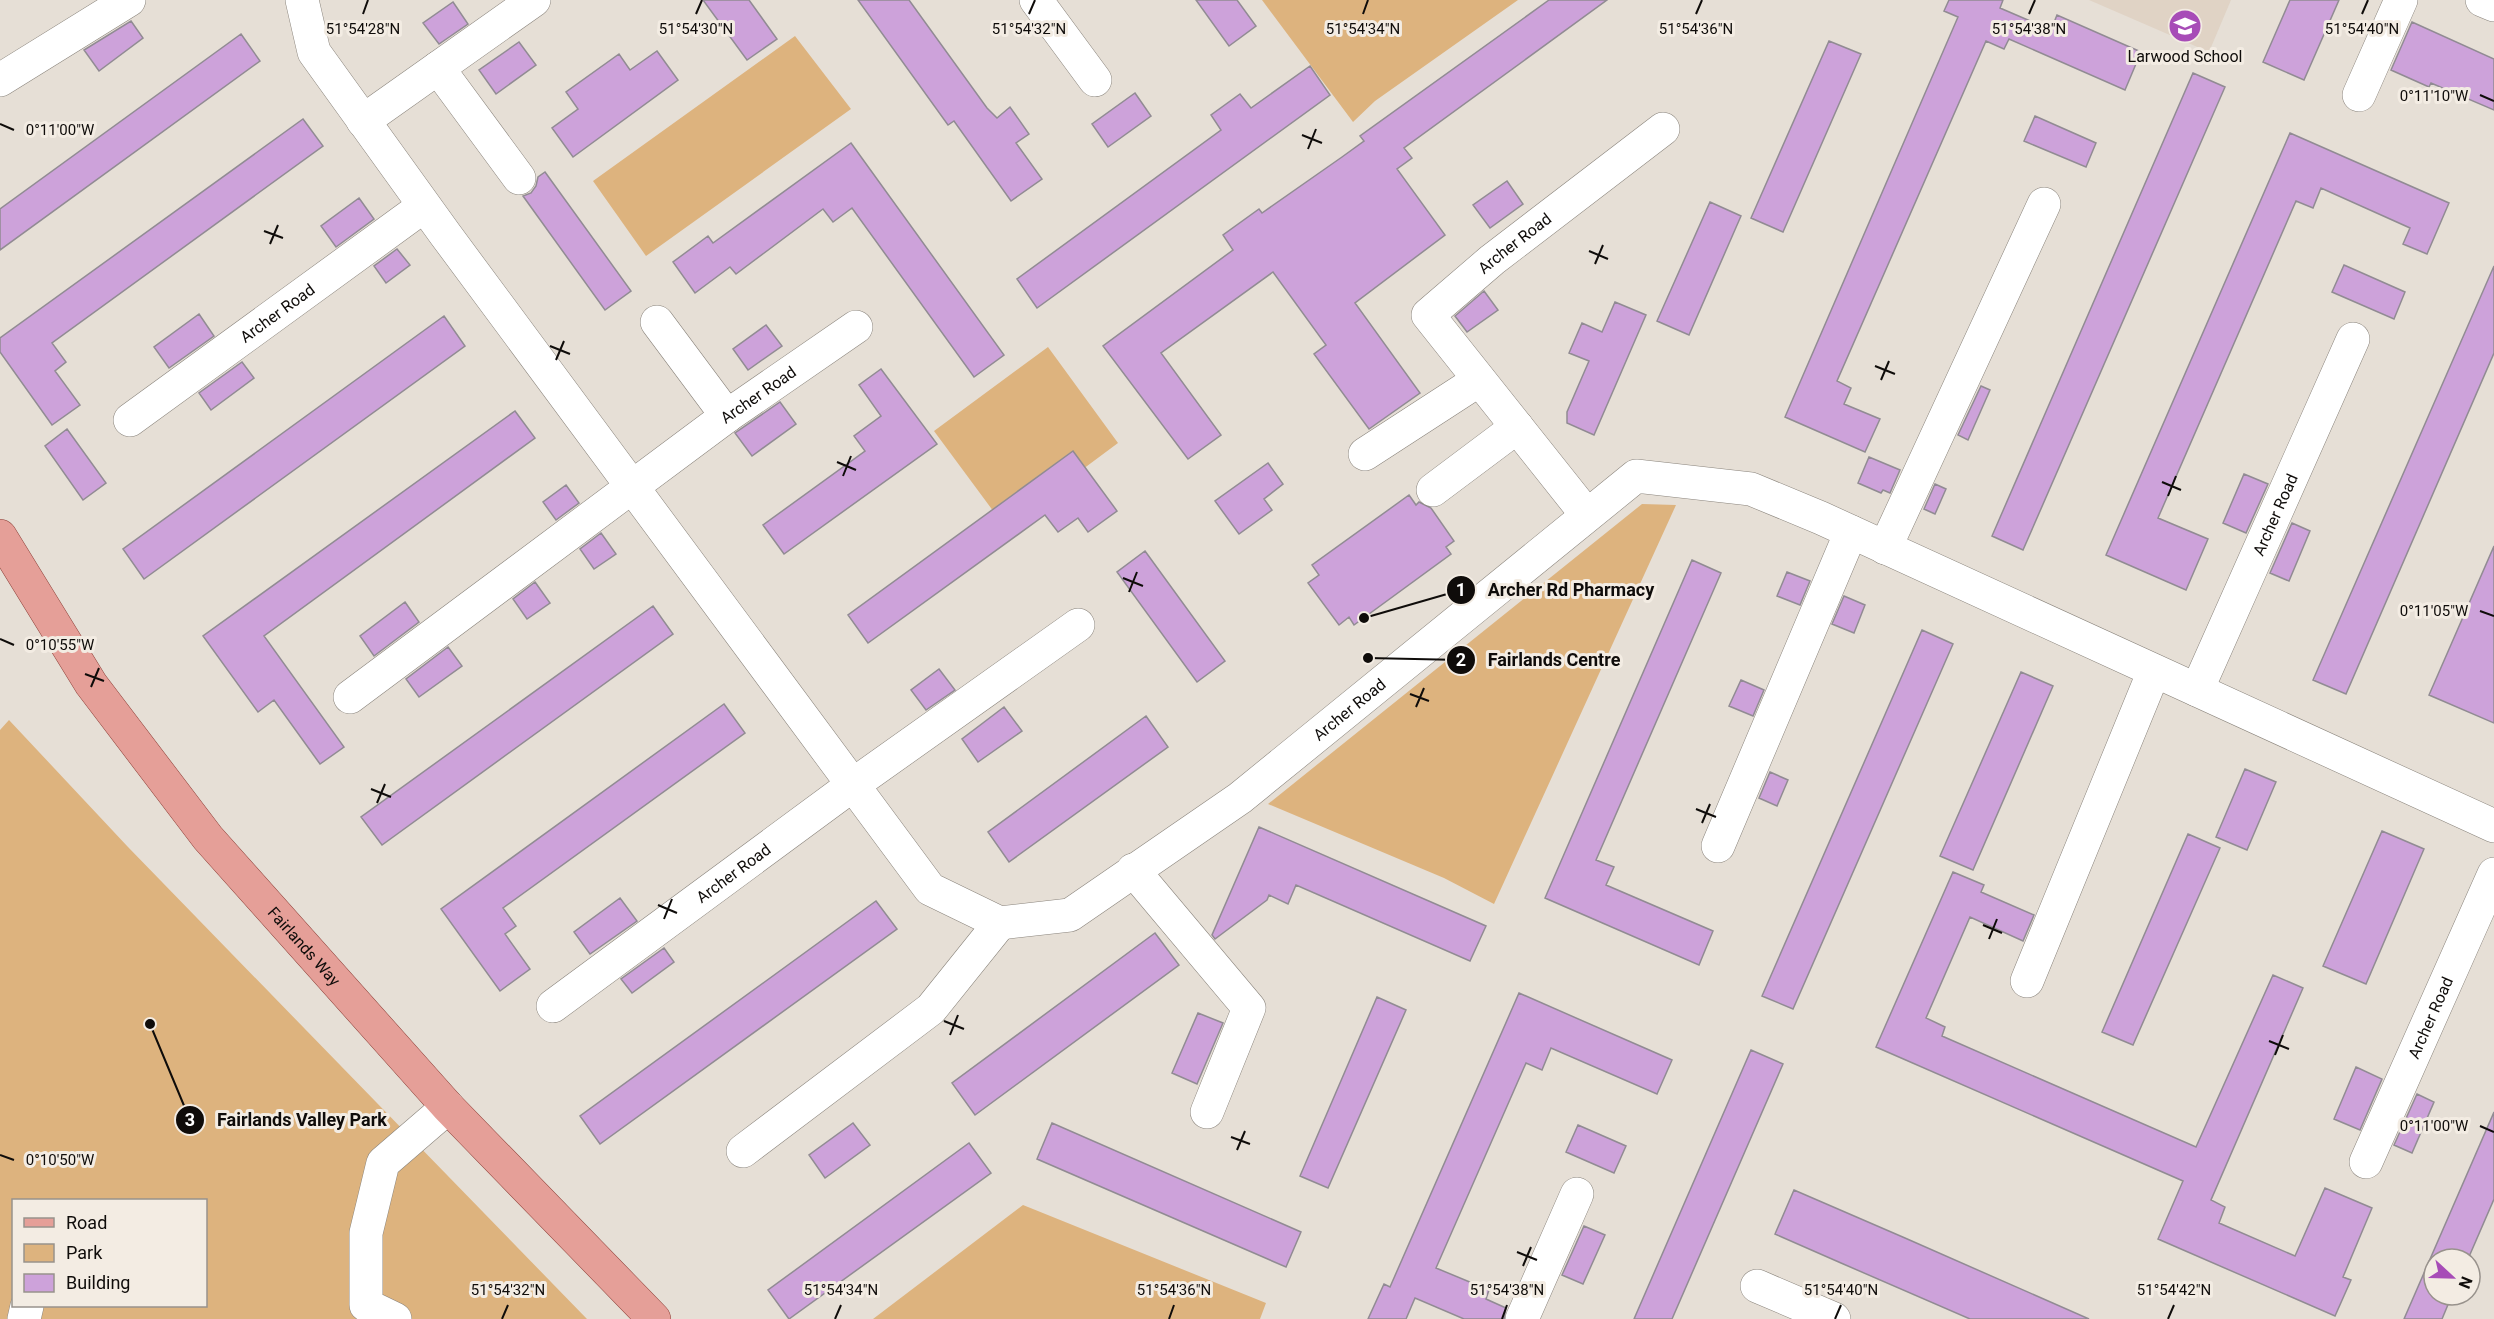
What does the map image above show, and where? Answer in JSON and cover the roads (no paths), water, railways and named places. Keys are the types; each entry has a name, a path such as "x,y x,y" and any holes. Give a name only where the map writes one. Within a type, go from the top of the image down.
{"main road":[{"name":"Fairlands Way","path":"0,536 91,684 208,838 448,1107 654,1319"}],"street":[{"path":"0,80 129,0"},
{"path":"302,0 314,52 424,206 930,889 1000,922 931,1009 743,1151"},
{"path":"363,121 534,0"},
{"path":"1036,0 1095,80"},
{"path":"2359,95 2401,0"},
{"path":"2482,0 2494,5"},
{"path":"438,68 519,178"},
{"name":"Archer Road","path":"1587,515 1428,315 1491,260 1663,129"},
{"path":"1885,548 2044,204"},
{"name":"Archer Road","path":"130,420 424,206"},
{"path":"657,322 727,416"},
{"name":"Archer Road","path":"350,697 727,416 856,327"},
{"name":"Archer Road","path":"2197,690 2353,339"},
{"path":"1365,454 1479,380"},
{"path":"1433,490 1517,427"},
{"name":"Archer Road","path":"1000,922 1070,915 1240,798 1636,476 1751,489 1851,532 2494,826"},
{"path":"1719,846 1851,532"},
{"name":"Archer Road","path":"553,1006 854,784 1078,625"},
{"path":"2027,981 2154,670"},
{"path":"1134,870 1249,1008 1207,1112"},
{"name":"Archer Road","path":"2367,1162 2494,874"},
{"path":"396,1319 363,1312 366,1233 383,1163 448,1107"},
{"path":"1522,1319 1577,1194"},
{"path":"1757,1286 1834,1319"}],"place":[{"name":"Larwood School","path":"2185,26"},
{"name":"Archer Rd Pharmacy","path":"1364,618"},
{"name":"Fairlands Centre","path":"1368,658"},
{"name":"Fairlands Valley Park","path":"150,1024"}]}
